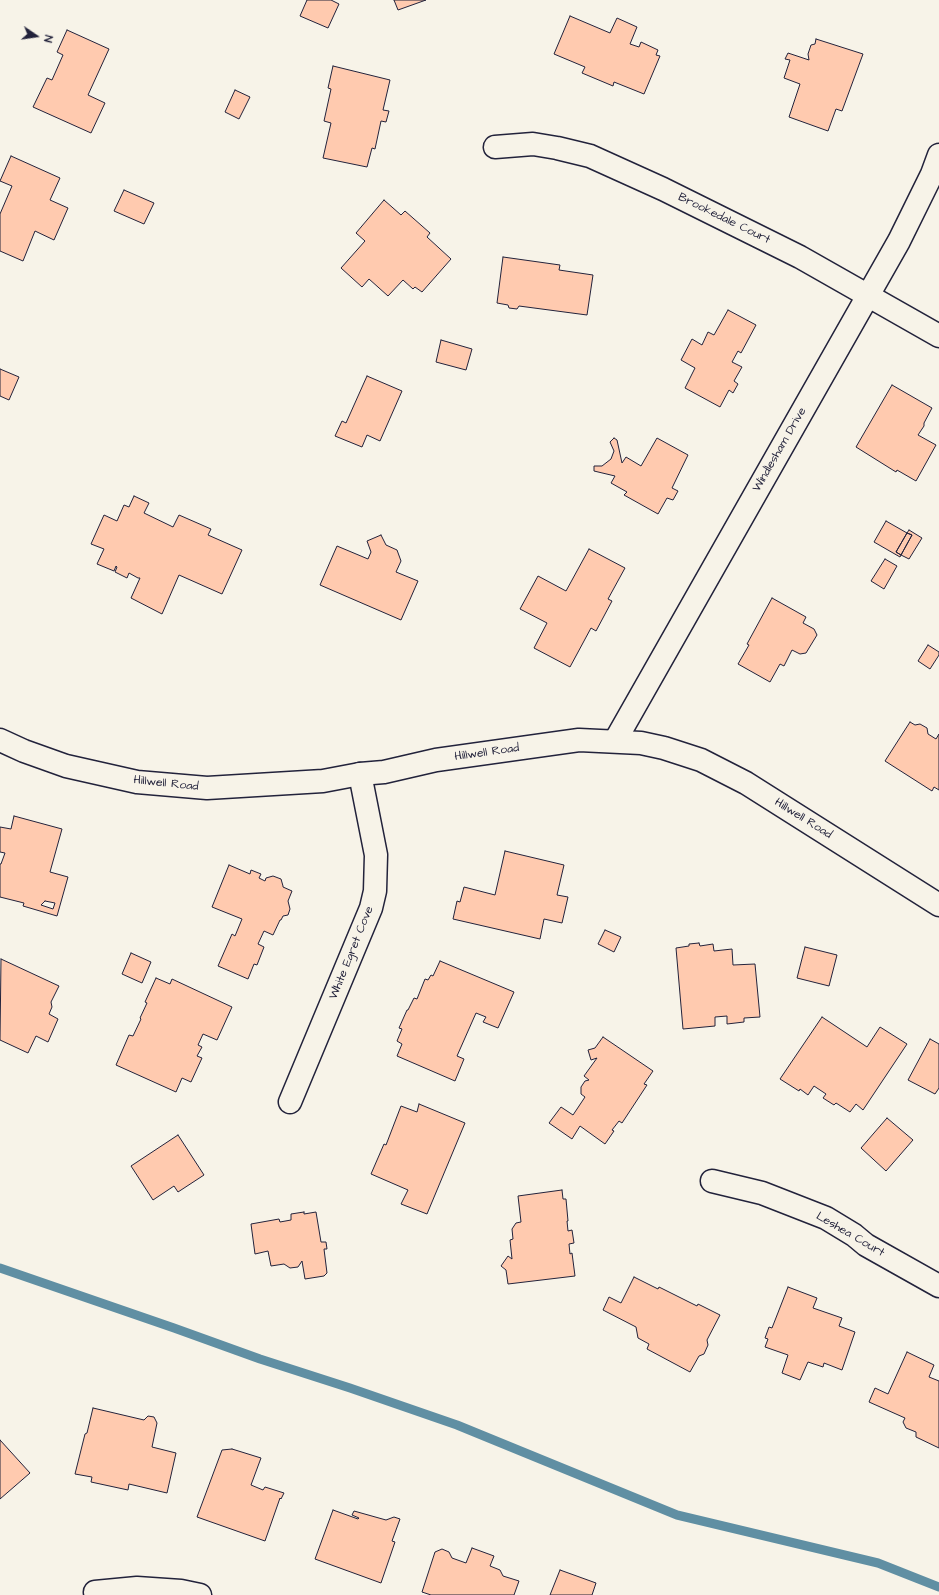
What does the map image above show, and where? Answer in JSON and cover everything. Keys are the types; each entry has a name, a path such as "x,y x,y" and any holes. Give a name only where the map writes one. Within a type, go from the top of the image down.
{"street":[{"name":"Brookedale Court","path":"494,147 533,144 590,156 663,189 800,257 939,336"},
{"name":"Windlesham Drive","path":"615,741 899,241 932,174 939,155"},
{"name":"Hillwell Road","path":"0,740 24,751 66,766 137,782 207,788 323,781 360,774 384,772 436,760 579,740 641,743 664,748 701,760 740,779 939,905"},
{"name":"White Egret Cove","path":"290,1102 371,908 375,891 376,855 360,774"},
{"name":"Leshea Court","path":"712,1181 762,1193 826,1218 854,1235 866,1245 939,1286"},
{"path":"95,1592 137,1588 181,1591 200,1595"}],"building":[{"path":"307,0 331,0 339,4 328,28 300,16"},
{"path":"394,0 426,0 398,10"},
{"path":"570,16 610,33 617,18 637,27 630,44 639,47 641,42 658,50 656,55 660,56 644,94 614,82 613,86 582,73 585,67 554,54"},
{"path":"67,30 109,49 88,95 105,103 91,133 33,107 47,78 52,80 63,55 57,52"},
{"path":"816,39 863,54 842,111 836,109 828,131 789,117 800,84 784,78 790,60 785,59 788,53 809,60 808,54 811,45 815,44"},
{"path":"333,66 390,80 383,110 389,111 386,122 381,121 375,149 372,148 367,167 323,158 331,123 324,121 331,89 328,88"},
{"path":"235,90 250,97 239,119 225,112"},
{"path":"11,156 60,178 50,200 68,208 54,240 35,231 23,261 0,251 0,214 12,186 0,181"},
{"path":"124,190 154,203 144,224 114,211"},
{"path":"384,200 401,215 405,211 430,233 427,237 451,259 422,292 415,287 413,289 403,280 388,296 369,279 362,287 341,268 365,241 356,233"},
{"path":"503,257 560,265 559,270 593,275 587,315 519,306 517,309 509,308 508,305 497,303"},
{"path":"728,310 756,325 741,353 738,351 732,362 742,367 734,381 738,384 733,393 729,390 720,407 685,388 695,368 681,360 692,339 702,345 708,332 714,335"},
{"path":"441,340 472,349 466,370 436,362"},
{"path":"0,369 19,377 9,400 0,396"},
{"path":"367,376 402,391 380,441 367,435 362,447 335,436 342,421 346,423"},
{"path":"892,385 932,408 918,435 936,445 916,481 897,470 896,472 856,447"},
{"path":"614,438 617,440 622,463 626,457 641,466 657,438 688,455 672,488 678,491 673,500 667,498 658,514 624,495 627,492 611,483 615,476 594,471 594,466 602,466 611,459 614,451 610,442"},
{"path":"134,496 149,503 144,513 173,527 179,515 211,529 208,535 242,550 222,594 179,575 162,614 131,598 140,578 129,573 127,578 115,572 116,566 114,571 97,564 104,549 91,544 104,515 117,521 124,505 129,507"},
{"path":"886,521 907,533 896,552 901,555 900,557 874,542"},
{"path":"909,530 922,538 909,559 901,555 912,535 907,533"},
{"path":"907,533 912,535 901,555 896,552"},
{"path":"381,535 386,545 397,550 401,561 396,572 418,581 401,620 320,585 337,546 368,559 371,552 367,541"},
{"path":"589,549 625,568 608,599 612,601 596,631 591,628 570,667 534,648 547,623 520,609 538,576 566,591"},
{"path":"885,559 897,566 884,589 871,581"},
{"path":"772,598 806,617 803,623 814,629 817,635 806,653 800,654 792,650 784,666 780,664 770,682 738,664"},
{"path":"928,645 939,652 939,655 930,669 918,661"},
{"path":"910,722 915,725 920,724 927,728 928,734 936,739 939,734 939,790 934,787 932,791 885,761"},
{"path":"14,816 62,829 50,872 68,877 57,916 23,906 24,903 0,897 0,864 5,853 0,852 0,827 11,829","holes":["45,901 55,903 53,909 41,905"]},
{"path":"505,851 564,865 557,895 568,897 562,923 544,919 540,939 453,919 457,901 460,902 464,887 495,895"},
{"path":"229,865 250,874 251,870 261,874 259,878 265,881 266,878 273,876 281,879 283,887 292,891 288,901 290,909 288,915 283,916 280,920 273,935 264,931 258,944 264,947 257,965 254,964 248,979 218,966 232,934 235,936 242,919 212,907"},
{"path":"605,930 621,937 614,952 598,944"},
{"path":"699,943 700,946 713,944 714,951 732,949 733,965 755,964 760,1017 744,1018 744,1022 727,1024 727,1016 715,1017 715,1026 683,1029 676,948"},
{"path":"805,947 837,955 829,986 797,978"},
{"path":"131,953 151,962 142,983 122,974"},
{"path":"1,959 59,986 51,1002 52,1007 49,1014 58,1019 48,1042 36,1036 28,1053 0,1040"},
{"path":"440,961 514,992 498,1028 483,1022 486,1017 476,1013 457,1056 464,1059 455,1081 397,1056 402,1044 397,1041 402,1029 399,1028 407,1010 414,998 417,999 425,979 428,980 431,975 433,976"},
{"path":"156,978 170,984 172,979 232,1007 217,1040 203,1034 198,1045 202,1047 197,1056 202,1058 191,1082 182,1078 176,1092 116,1065 129,1035 133,1036 141,1019 140,1018 147,1003 145,1002"},
{"path":"822,1017 867,1047 880,1027 907,1044 863,1110 856,1104 850,1112 836,1103 834,1105 823,1098 826,1094 814,1086 808,1095 800,1089 799,1091 780,1079"},
{"path":"603,1037 653,1071 644,1084 647,1085 622,1123 619,1121 612,1130 614,1131 605,1144 580,1126 572,1139 549,1123 561,1107 573,1115 585,1097 581,1094 581,1087 585,1081 589,1080 584,1076 597,1058 591,1060 588,1050 595,1048"},
{"path":"930,1039 939,1044 939,1088 935,1094 908,1080"},
{"path":"419,1104 465,1123 427,1214 401,1204 408,1190 371,1174 384,1144 386,1145 401,1106 417,1112"},
{"path":"887,1118 913,1140 886,1171 861,1148"},
{"path":"178,1135 204,1175 178,1192 174,1186 153,1200 131,1166"},
{"path":"562,1190 563,1199 566,1199 568,1231 572,1230 574,1243 569,1244 570,1254 572,1253 575,1276 508,1284 506,1270 501,1266 508,1256 512,1259 510,1240 513,1239 512,1229 516,1223 521,1222 518,1196"},
{"path":"304,1212 304,1214 316,1212 321,1242 326,1242 327,1249 324,1249 327,1273 324,1276 305,1279 302,1261 298,1267 290,1268 284,1264 271,1266 268,1251 255,1254 251,1224 279,1219 280,1222 291,1220 291,1214"},
{"path":"634,1277 658,1289 659,1287 697,1306 698,1304 720,1315 707,1340 708,1345 704,1354 699,1356 690,1372 647,1349 649,1344 638,1338 636,1327 603,1310 609,1297 621,1303"},
{"path":"788,1287 817,1298 813,1308 842,1318 839,1326 855,1332 842,1370 824,1363 823,1367 808,1362 800,1380 782,1373 788,1355 765,1347 768,1339 765,1338 769,1327 772,1328"},
{"path":"907,1352 934,1365 929,1377 939,1381 939,1448 916,1437 916,1432 906,1428 903,1422 905,1418 869,1402 875,1388 888,1394"},
{"path":"93,1408 144,1420 148,1416 154,1417 157,1423 152,1447 176,1453 167,1493 129,1484 128,1490 91,1482 92,1477 75,1474"},
{"path":"0,1440 30,1473 0,1499"},
{"path":"232,1449 261,1458 251,1485 263,1490 265,1487 284,1493 281,1499 280,1498 265,1541 197,1517 222,1450"},
{"path":"333,1510 358,1519 359,1518 352,1515 354,1511 386,1520 394,1517 400,1519 392,1541 395,1542 381,1583 315,1559"},
{"path":"472,1548 494,1556 490,1566 500,1570 503,1576 519,1581 514,1595 431,1595 422,1592 435,1552 442,1549 449,1552 452,1558 466,1563"},
{"path":"560,1570 596,1583 592,1595 550,1595"}],"waterway":[{"path":"0,1268 260,1359 457,1425 677,1515 878,1563 939,1587"}]}
